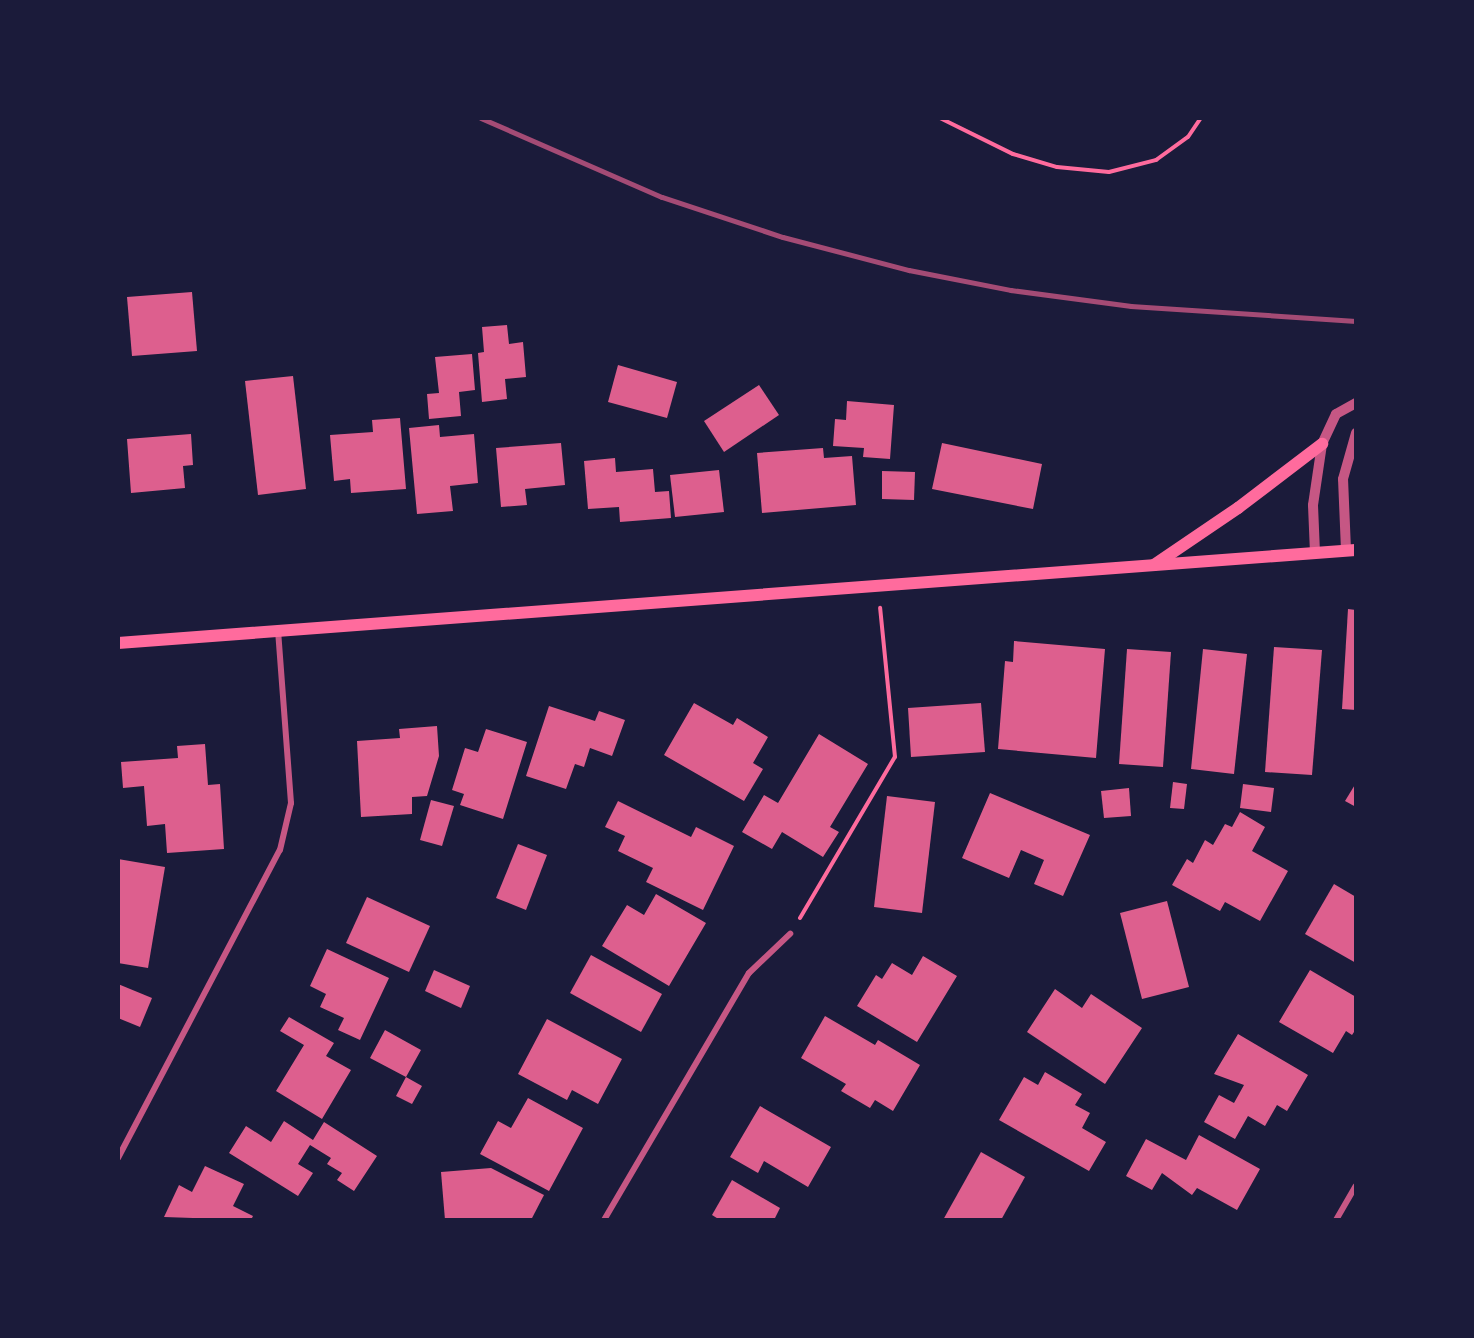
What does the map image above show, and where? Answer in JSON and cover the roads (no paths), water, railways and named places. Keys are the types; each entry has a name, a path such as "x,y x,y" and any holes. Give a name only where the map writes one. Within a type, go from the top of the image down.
{"main road":[{"path":"1153,566 1239,508 1322,444"},
{"path":"118,643 278,633 1351,550"}],"street":[{"path":"1316,553 1313,505 1322,444 1336,414 1356,403"},
{"path":"1351,550 1343,479 1356,433"},
{"path":"118,1158 280,850 291,803 278,633"},
{"path":"604,1220 748,973 790,934"},
{"path":"1336,1220 1356,1186"}],"railway":[{"path":"481,118 662,197 783,237 909,270 1011,290 1131,306 1356,321"}]}
